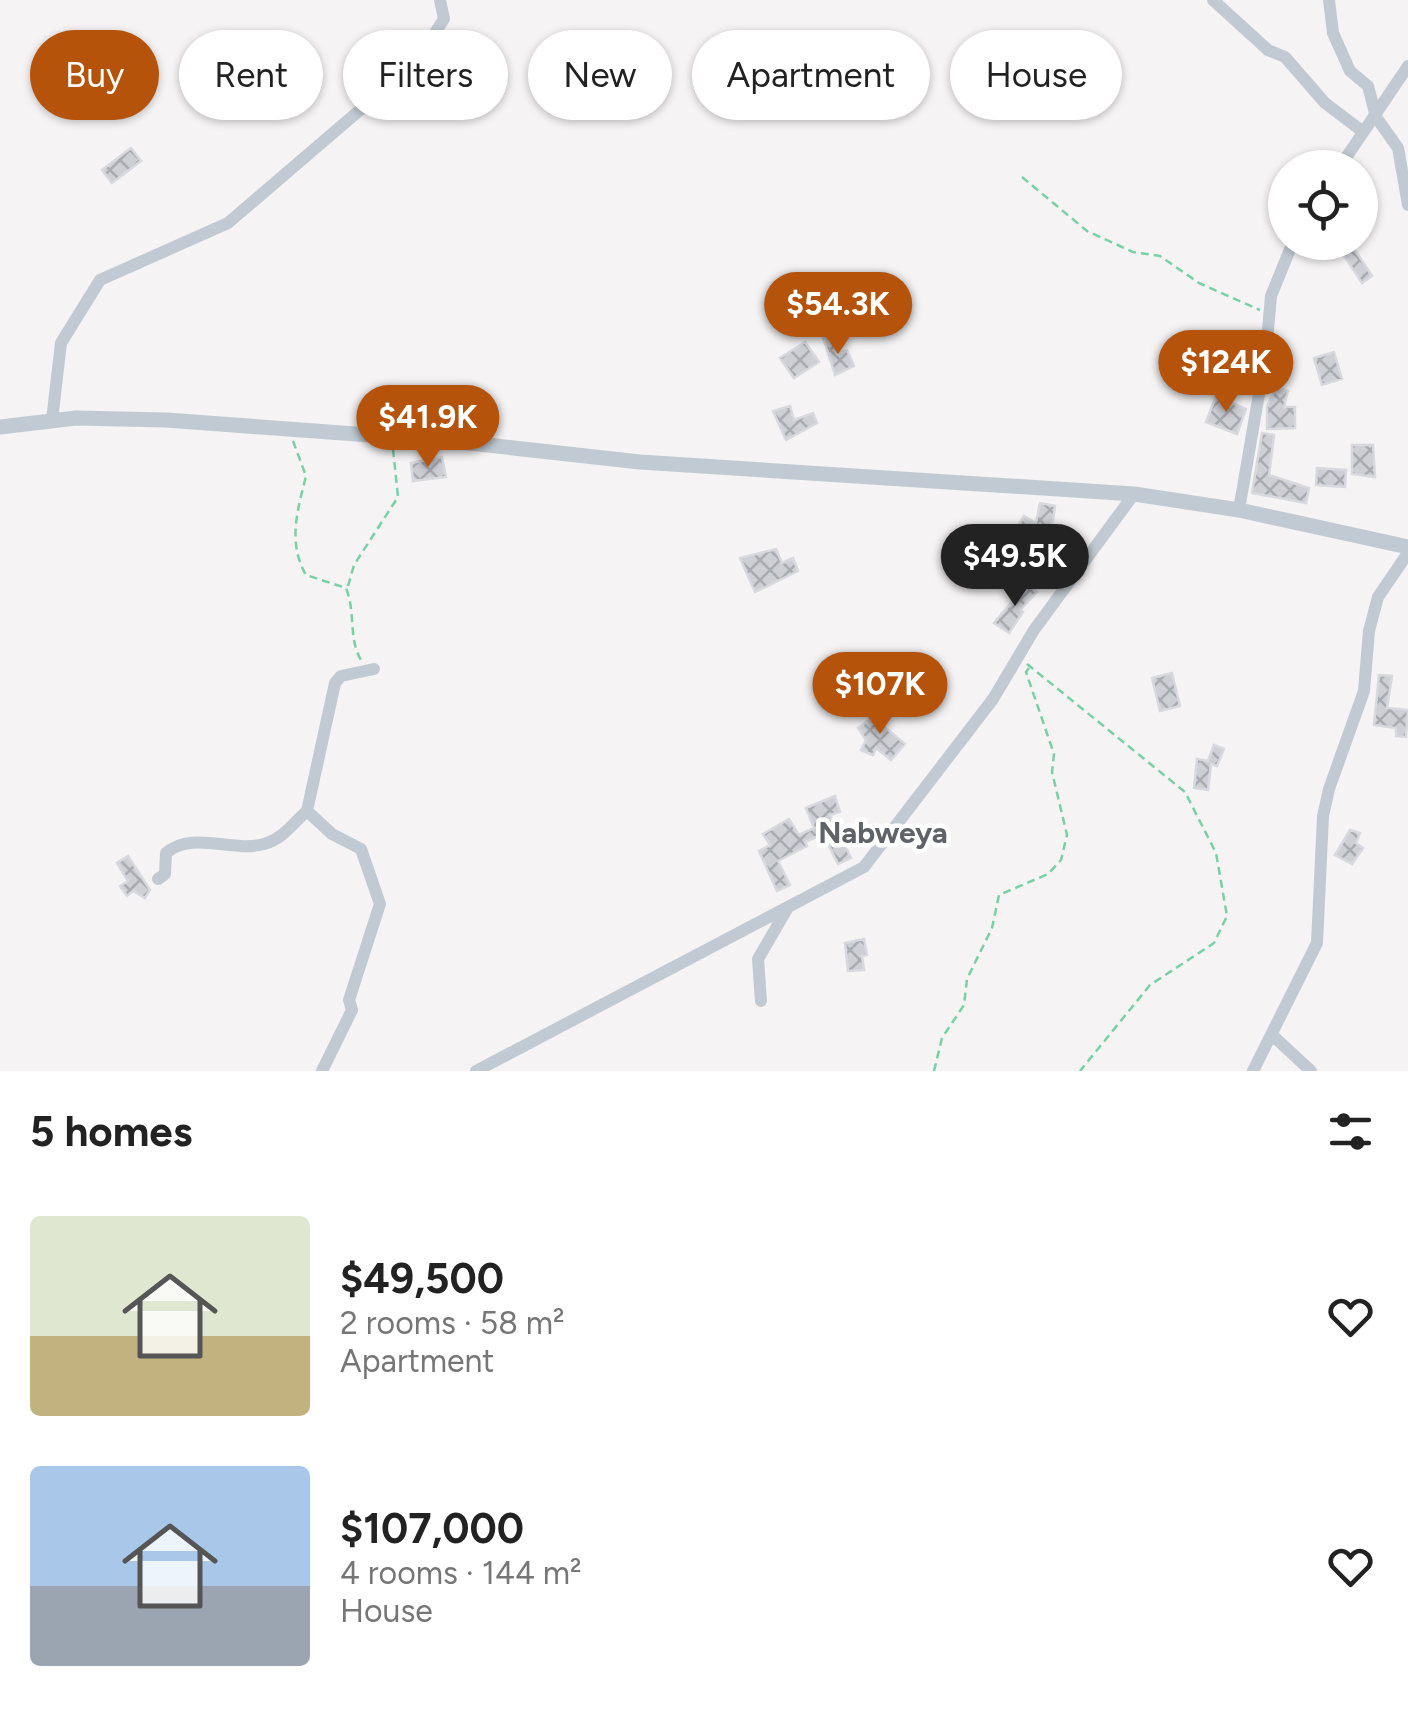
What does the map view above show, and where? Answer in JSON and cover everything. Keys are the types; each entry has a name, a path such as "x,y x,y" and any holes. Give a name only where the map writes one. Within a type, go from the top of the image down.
{"street":[{"path":"52,420 61,343 100,280 228,223 416,62 444,19 440,0"},
{"path":"1213,0 1268,50 1285,57 1325,103 1362,131"},
{"path":"1329,0 1333,33 1350,72 1368,86 1376,117 1398,148 1408,205"},
{"path":"1350,150 1408,66"},
{"path":"1239,510 1266,354 1267,314 1283,260"},
{"path":"0,427 52,420 166,420 393,437 640,462 1134,494 1239,510 1408,550 1378,597 1364,691 1329,789 1323,816 1317,943 1253,1071"},
{"path":"476,1071 864,867 993,699 1134,494"},
{"path":"158,879 166,874 166,852 174,845 267,844 307,811 335,683 341,676 374,669"},
{"path":"307,811 332,834 361,850 379,894 376,924 349,1000 352,1010 322,1071"},
{"path":"761,1001 758,959 788,907"},
{"path":"1272,1035 1310,1071"}],"path":[{"path":"1022,177 1087,232 1133,252 1160,256 1198,282 1267,314"},
{"path":"294,435 293,446 306,476 295,506 298,560 306,575 346,588"},
{"path":"374,669 360,659 354,647 355,616 346,588 354,564 398,497 393,437"},
{"path":"1020,655 1186,792 1216,853 1227,916 1214,943 1150,985 1080,1071"},
{"path":"934,1071 938,1045 964,1005 967,979 992,928 999,895 1048,874 1064,851 1067,836 1052,772 1054,754 1026,672 1030,667"}],"building":[{"path":"131,148 141,161 112,183 102,170"},
{"path":"1347,260 1362,260 1372,276 1362,283"},
{"path":"831,334 837,354 847,350 854,366 835,375 823,337"},
{"path":"805,342 819,362 794,378 780,358"},
{"path":"1334,352 1342,379 1322,385 1314,358"},
{"path":"1276,387 1288,391 1284,407 1295,407 1295,428 1267,429 1267,407"},
{"path":"1216,396 1246,409 1237,434 1206,422"},
{"path":"436,398 437,414 402,415 401,399"},
{"path":"790,406 794,420 813,413 817,423 786,440 773,411"},
{"path":"1262,433 1274,435 1269,475 1309,488 1306,503 1252,493"},
{"path":"1352,445 1373,445 1375,477 1352,474"},
{"path":"442,457 446,477 413,481 411,463"},
{"path":"1317,468 1346,470 1345,487 1316,485"},
{"path":"1040,503 1055,506 1053,521 1032,550 1033,539 1016,529 1024,516 1036,523"},
{"path":"776,549 782,563 793,558 798,571 755,592 740,558"},
{"path":"1028,583 1037,592 1020,610 1023,612 1009,633 994,623"},
{"path":"1172,673 1180,706 1160,711 1152,678"},
{"path":"1379,675 1392,676 1387,708 1408,710 1406,737 1396,736 1396,728 1374,725"},
{"path":"884,709 891,717 882,725 905,744 891,760 876,748 873,755 861,750 866,740 858,728"},
{"path":"1214,745 1224,749 1217,766 1211,764 1208,790 1194,788 1197,759 1208,761"},
{"path":"835,796 840,812 830,815 851,858 838,864 823,834 805,842 807,846 778,861 790,885 777,891 759,851 770,845 763,834 789,819 799,835 814,828 806,808"},
{"path":"1350,830 1360,833 1356,843 1363,848 1352,864 1335,855"},
{"path":"128,856 150,890 145,898 133,891 127,896 120,886 128,881 117,863"},
{"path":"864,939 864,970 848,971 845,943"}],"district":[{"name":"Nabweya","path":"883,833"}]}
